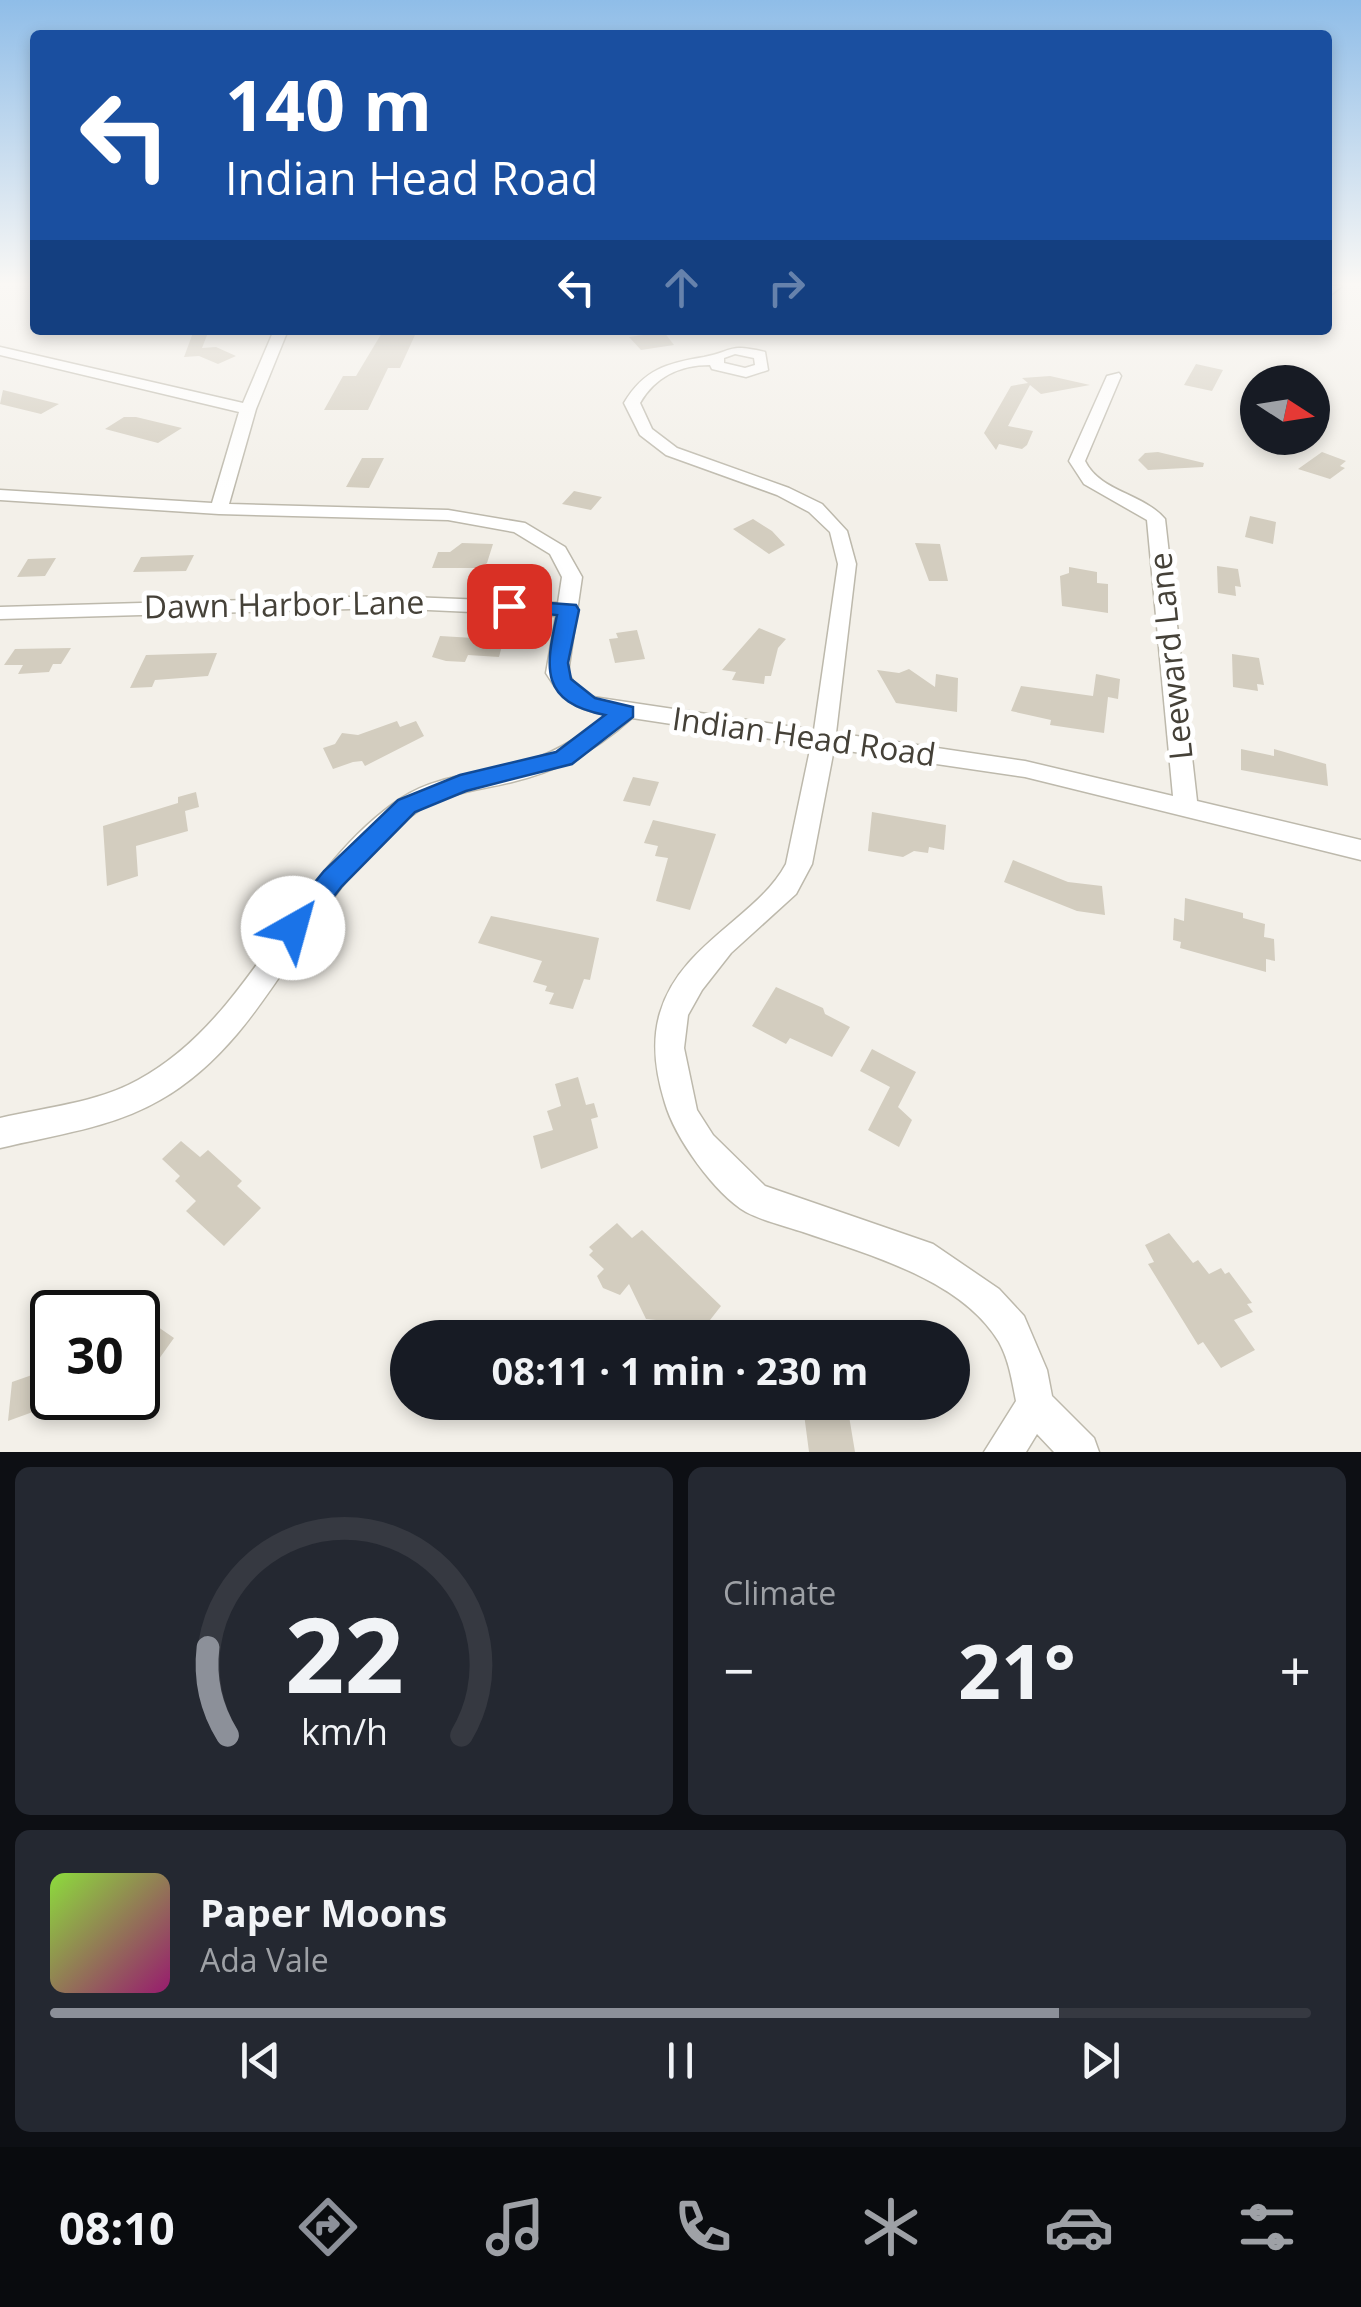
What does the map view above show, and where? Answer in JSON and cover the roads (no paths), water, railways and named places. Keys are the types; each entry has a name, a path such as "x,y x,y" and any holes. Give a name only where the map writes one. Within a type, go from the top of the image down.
{"street":[{"path":"16,354 248,410"},
{"path":"219,509 224,480 271,354"},
{"path":"714,361 668,368 640,384 632,403 635,418 645,433 671,450 796,499 833,521 842,536 847,564 824,739 793,875 787,886 714,953 674,1014 669,1048 684,1116 715,1161 755,1198 921,1256 986,1301 1011,1329 1029,1370 1035,1405 1080,1452"},
{"name":"Leeward Lane","path":"1114,376 1077,461 1080,472 1089,480 1142,505 1156,518 1186,809"},
{"name":"Indian Head Road","path":"0,495 219,509 448,515 519,527 548,542 572,578 557,663 560,682 588,704 1025,770 1361,850"},
{"name":"Dawn Harbor Lane","path":"0,613 349,602 568,610"},
{"path":"0,1133 112,1105 172,1075 224,1025 306,908 406,806 460,784 564,758 625,712"},
{"path":"1003,1452 1035,1405"}]}
